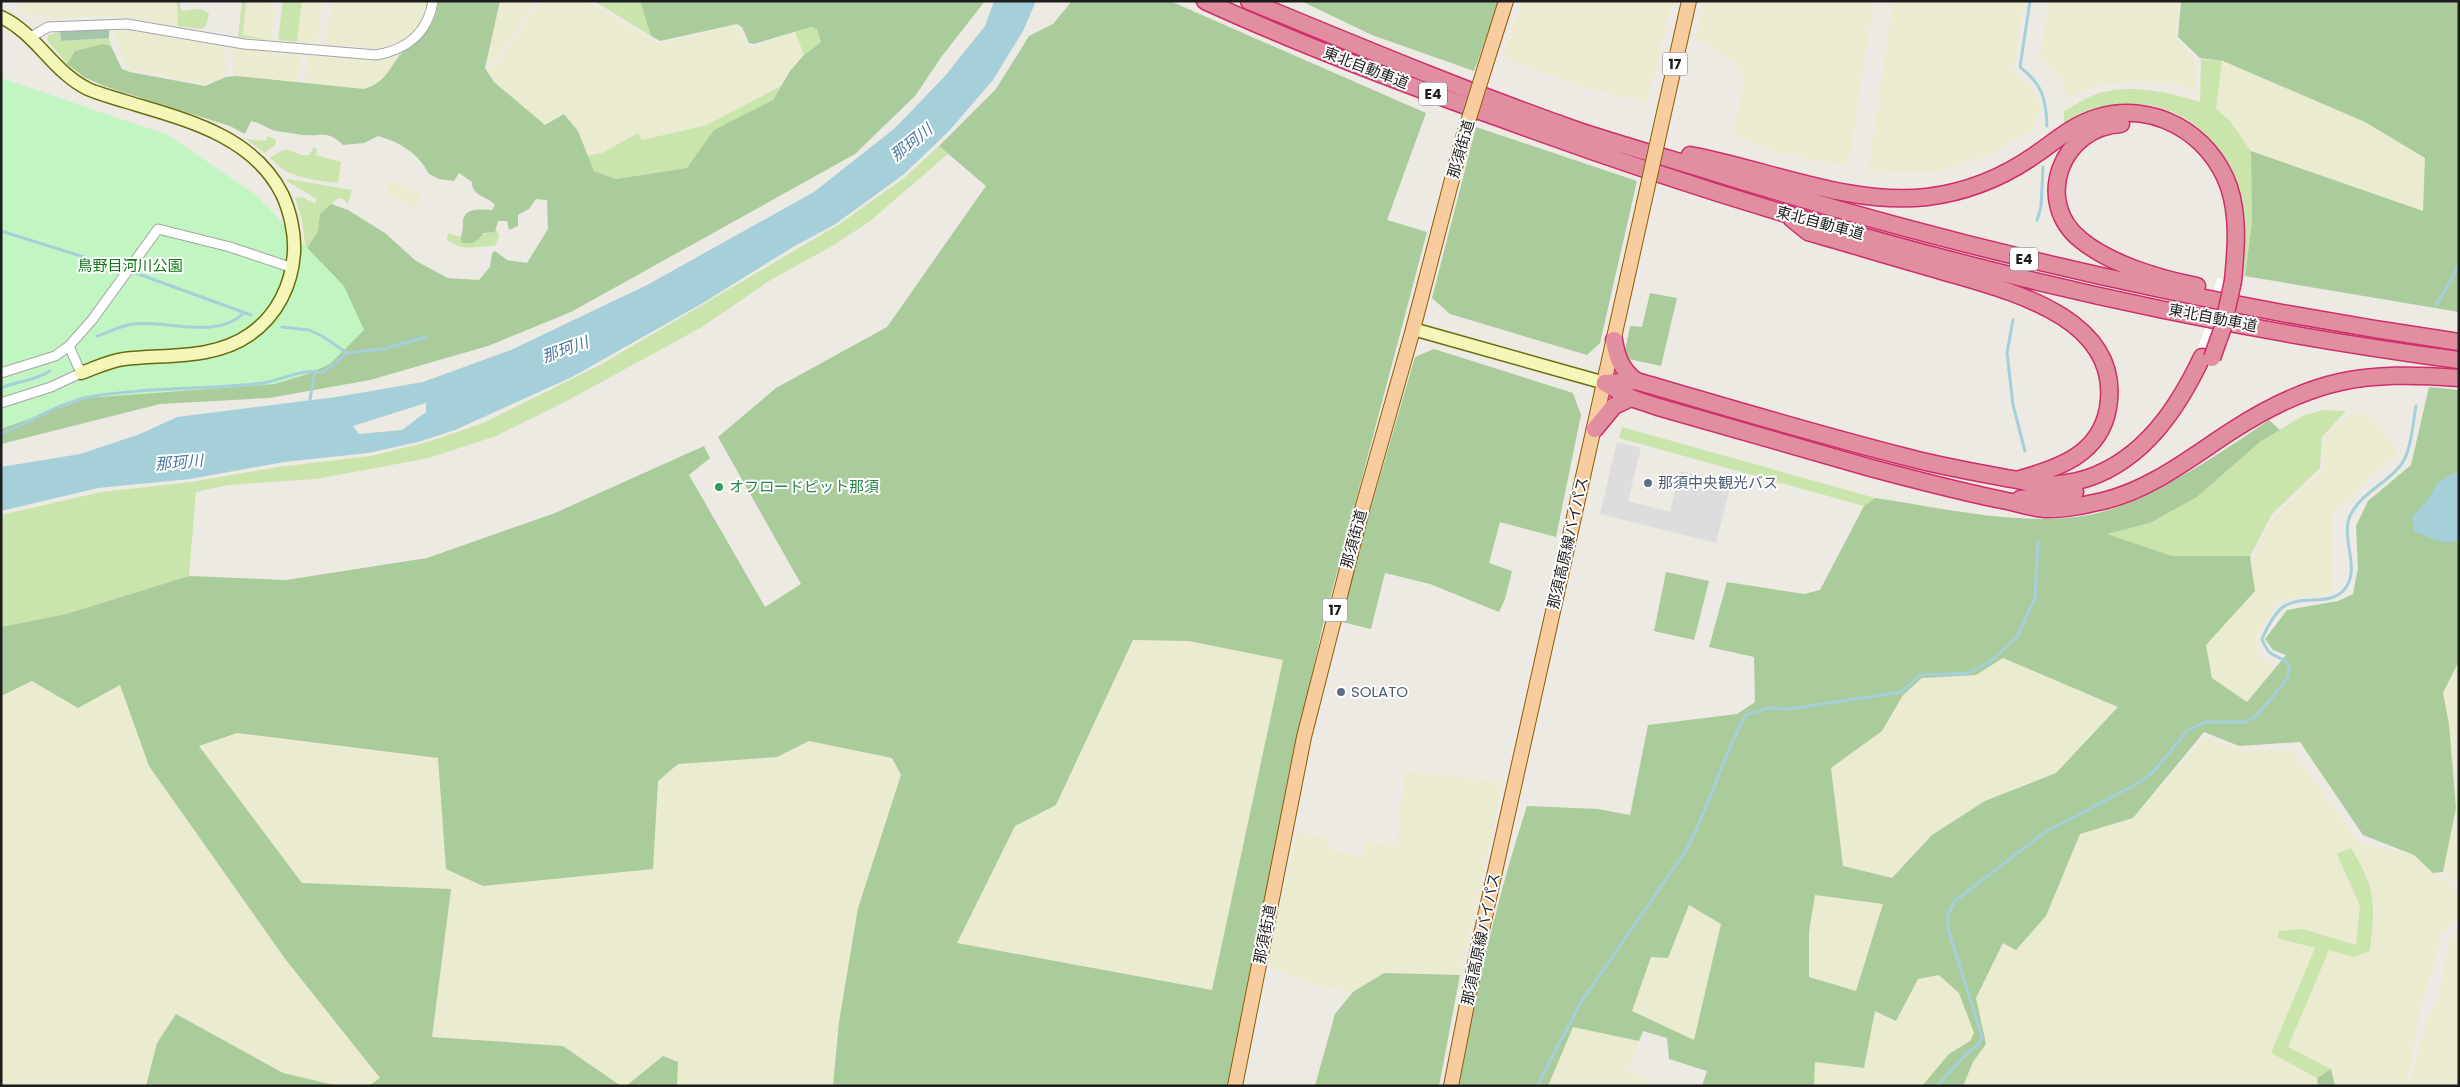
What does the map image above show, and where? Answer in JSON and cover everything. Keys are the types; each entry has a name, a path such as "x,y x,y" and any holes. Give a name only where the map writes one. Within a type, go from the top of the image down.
{"highway":[{"name":"東北自動車道","path":"1206,1 1326,53 1448,100 1665,177 1787,215 1983,267 2116,298 2234,323 2389,351 2459,360"},
{"name":"東北自動車道","path":"1249,1 1452,83 1580,131 1834,208 2016,257 2240,306 2459,342"},
{"path":"1605,383 1636,381 1854,444 1950,468 2038,485 2058,484 2088,477 2117,464 2148,439 2166,419 2185,391 2207,357 2223,327 2235,222 2229,188 2217,162 2196,138 2171,122 2154,116 2124,113 2096,118 2068,132 1996,179 1974,188 1926,197 1875,196 1837,190 1680,153 1664,157"},
{"path":"2228,280 2226,236 2222,205 2211,172 2191,148 2165,131 2133,124 2101,128 2079,140 2070,149 2058,173 2056,186 2057,201 2062,216 2070,229 2092,248 2149,273 2181,283 2392,332"},
{"path":"1787,215 1808,232 1995,287 2041,304 2072,323 2086,336 2104,363 2108,379 2110,394 2104,424 2090,446 2067,464 2018,480"},
{"path":"1614,340 1617,357 1622,366 1636,381"},
{"path":"2008,501 2075,492 2104,482 2134,465 2159,443 2181,417 2193,399 2207,357"},
{"path":"1605,383 1631,398 1941,487 2029,507 2049,509 2084,505 2123,495 2160,478 2266,410 2302,392 2334,382 2382,375 2459,378"},
{"path":"1594,429 1614,406 1631,398"}],"main road":[{"name":"那須街道","path":"1235,1086 1304,737 1363,506 1413,329 1462,142 1506,1"},
{"name":"那須高原線バイパス","path":"1451,1086 1480,939 1689,1"}],"street":[{"path":"31,37 48,27 127,24 244,44 376,56 396,51 412,41 426,24 433,1"},
{"path":"1,17 31,37 59,70 89,90 202,126 219,134 259,161 273,176 291,220 294,246 293,268 286,290 266,321 248,336 229,346 211,351 122,359 51,387 1,403"},
{"path":"1,372 55,356 69,346 92,320 158,230 230,247 293,268"},
{"path":"1413,329 1605,383"},
{"path":"69,346 81,374"}],"green space":[{"path":"18,1 177,1 178,26 119,15 53,19 52,16 21,13"},
{"path":"177,1 180,1 180,8 183,11 200,9 209,14 206,26 202,29 178,26"},
{"path":"246,1 269,3 275,9 271,39 242,35"},
{"path":"246,1 243,35 271,40 238,37 242,2"},
{"path":"283,1 302,1 297,42 278,40"},
{"path":"302,1 323,1 319,16 318,43 297,42"},
{"path":"332,1 427,1 426,11 420,24 411,35 399,42 376,48 326,44"},
{"path":"438,1 500,1 485,68 494,82 545,125 564,114 578,131 594,171 616,179 687,168 714,130 773,100 790,71 804,55 821,42 817,29 811,27 754,44 749,43 742,27 737,24 660,41 651,36 640,1 985,1 942,56 915,96 855,154 571,312 488,346 370,380 269,398 160,404 1,444 1,414 306,250 318,231 320,214 331,204 348,210 385,233 416,261 448,278 479,280 490,267 492,253 495,251 507,260 527,263 548,229 547,200 536,199 529,209 518,215 518,226 509,230 507,221 498,221 495,232 484,233 472,243 461,242 465,216 476,210 492,210 495,205 477,193 472,182 459,173 454,181 439,179 429,174 414,154 401,145 378,136 364,143 343,145 328,135 303,135 276,131 251,121 245,134 230,126 104,86 84,77 67,64 75,51 102,44 111,46 122,69 205,86 226,77 236,76 364,89 381,80 401,54 424,35 434,19"},
{"path":"500,1 537,1 501,54 485,68"},
{"path":"542,1 586,1 659,44 738,25 747,49 795,32 804,55 790,71 781,86 707,125 641,140 638,133 602,153 587,156 578,131 564,114 545,125 494,82 487,71 497,64"},
{"path":"594,1 640,1 651,36"},
{"path":"1072,1 1170,1 1426,113 1387,220 1427,232 1323,625 1292,762 1228,1086 833,1086 839,1022 858,908 901,775 892,758 809,741 777,757 678,764 658,781 653,869 483,886 446,869 438,758 237,733 199,746 302,883 451,889 432,1037 563,1046 621,1086 369,1086 380,1078 286,960 149,766 120,685 78,708 32,681 1,696 1,627 66,614 189,576 286,580 427,558 555,513 704,446 710,458 689,475 765,607 801,584 718,437 776,388 887,327 986,186 939,146 996,89 1029,36 1053,24","holes":["1133,640 1189,641 1283,660 1212,990 957,943 1015,826 1056,805"]},
{"path":"1301,1 1499,1 1474,71 1372,35"},
{"path":"1523,1 1672,1 1647,102 1586,88 1503,58"},
{"path":"1704,1 1874,1 1848,166 1763,148 1734,132 1745,78 1732,61 1696,38"},
{"path":"1893,1 2024,1 2013,72 2031,86 2041,107 2033,128 1990,155 1937,172 1868,173"},
{"path":"2049,1 2179,1 2176,38 2194,58 2196,91 2166,82 2129,82 2097,86 2067,98 2061,78 2040,58"},
{"path":"2181,1 2459,1 2459,312 2245,276 2252,222 2251,151 2423,211 2425,158 2365,122 2223,61 2200,58 2178,37"},
{"path":"811,27 817,28 821,42 804,55 795,32"},
{"path":"114,28 225,47 227,72 221,78 205,84 128,68 117,43"},
{"path":"109,29 109,38 61,41 60,32"},
{"path":"60,32 61,41 109,38 111,46 102,44 75,51 67,64 47,40 48,35"},
{"path":"232,47 299,56 298,83 236,76 233,69"},
{"path":"400,54 388,74 375,86 364,89 305,84 307,56 381,60"},
{"path":"2201,59 2222,61 2216,109 2230,121 2251,151 2252,222 2245,276 2240,275 2245,227 2243,205 2239,191 2225,161 2210,140 2193,124 2174,113 2154,106 2132,105 2110,107 2087,113 2064,123 2064,111 2099,93 2111,90 2150,90 2200,102"},
{"path":"2222,61 2365,122 2425,158 2423,211 2251,151 2230,121 2216,109"},
{"name":"鳥野目河川公園","path":"1,78 168,135 256,195 344,286 364,330 330,364 308,374 275,384 87,398 1,429"},
{"path":"781,86 773,100 720,127 687,168 616,179 594,171 587,156 602,153 638,133 642,140 707,125"},
{"path":"1476,127 1637,181 1600,343 1587,355 1450,314 1432,298"},
{"path":"268,136 275,139 276,144 265,153 246,139 266,141"},
{"path":"939,146 948,154 869,222 832,246 769,281 702,327 563,403 496,436 429,458 316,479 228,485 196,492 189,576 66,614 1,627 1,515 101,492 191,482 278,467 371,456 428,442 483,423 600,365 838,225 904,178"},
{"path":"313,148 317,148 316,155 341,162 338,183 292,174 283,170 270,157 286,149 301,155 309,155"},
{"path":"288,179 352,190 348,204 343,199 338,198 320,214 318,231 306,250 302,220 295,197 304,198 315,203 317,199 287,181"},
{"path":"391,180 422,194 414,210 385,192"},
{"path":"497,230 499,236 495,246 470,248 458,246 447,240 448,233 461,237 462,242"},
{"path":"1650,293 1677,298 1661,366 1629,359 1625,351 1630,326 1642,327"},
{"path":"1434,349 1573,393 1581,415 1556,537 1500,522 1489,563 1512,571 1505,599 1499,612 1430,584 1385,573 1371,629 1338,621 1415,357"},
{"path":"2429,387 2459,390 2459,661 2443,693 2449,724 2456,808 2443,872 2433,873 2414,855 2363,835 2300,742 2239,746 2204,732 2133,818 2080,834 2046,916 2016,950 2003,943 1976,998 1986,1044 1973,1062 1963,1086 1922,1086 1949,1054 1970,1041 1974,1033 1959,993 1939,975 1918,979 1896,1021 1875,1011 1864,1068 1815,1062 1814,1086 1702,1086 1707,1071 1669,1059 1667,1038 1643,1031 1639,1041 1573,1027 1548,1086 1457,1086 1488,945 1506,875 1527,806 1598,809 1630,815 1648,725 1737,714 1755,702 1754,657 1709,647 1727,582 1804,594 1820,590 1864,506 1875,498 2009,518 2063,518 2089,515 2111,509 2158,489 2182,476 2269,420 2280,430 2261,441 2197,497 2150,523 2107,534 2172,556 2250,556 2255,591 2206,645 2212,678 2247,702 2286,655 2273,650 2265,639 2287,610 2338,601 2353,594 2358,568 2356,526 2368,501 2411,465","holes":["2003,658 2118,707 2056,773 1985,801 1932,835 1892,878 1843,866 1831,768 1882,731 1903,695 1922,678 1976,675","1815,895 1883,904 1856,991 1809,977 1809,932","1689,905 1721,924 1694,1040 1632,1011 1651,957 1668,958"]},
{"path":"2322,410 2346,411 2322,437 2320,468 2272,514 2250,556 2168,556 2106,534 2150,523 2197,497 2261,441 2303,416"},
{"path":"2351,413 2368,414 2398,452 2331,516 2333,593 2278,600 2257,634 2257,654 2276,669 2247,702 2212,678 2206,644 2255,591 2252,558 2275,515 2323,469 2325,436"},
{"path":"1622,427 1875,498 1864,506 1619,438"},
{"path":"1666,572 1709,581 1694,640 1654,631"},
{"path":"1133,640 1189,641 1283,660 1212,990 957,943 1015,826 1056,805"},
{"path":"2003,658 2118,707 2056,773 1985,801 1932,835 1892,878 1843,866 1831,768 1882,731 1903,695 1922,678 1976,675"},
{"path":"2459,661 2459,884 2443,872 2456,808 2449,724 2443,693"},
{"path":"32,681 78,708 120,684 149,766 286,960 380,1078 369,1086 338,1086 283,1073 176,1014 157,1043 146,1086 1,1086 1,696"},
{"path":"237,733 438,758 446,869 653,869 658,781 678,764 777,757 809,741 892,758 901,775 858,908 839,1022 833,1086 677,1086 678,1062 664,1056 626,1086 621,1086 563,1046 432,1037 451,889 302,883 198,746"},
{"path":"2205,737 2244,751 2291,749 2358,842 2414,855 2459,894 2459,917 2441,936 2421,1007 2406,1086 2335,1086 2331,1069 2288,1048 2329,949 2353,957 2370,951 2375,905 2367,876 2351,848 2337,854 2360,906 2356,946 2303,929 2277,937 2315,948 2271,1053 2317,1078 2318,1086 1963,1086 1973,1062 1986,1044 1975,998 2004,943 2046,916 2080,834 2133,818"},
{"path":"1405,771 1503,782 1460,975 1384,973 1353,992 1318,986 1267,967 1297,832 1328,838 1329,849 1360,857 1366,841 1396,847"},
{"path":"2351,848 2366,875 2372,897 2373,920 2370,951 2353,957 2329,950 2288,1047 2331,1069 2317,1078 2271,1053 2315,948 2277,938 2279,931 2303,929 2356,945 2360,906 2337,854"},
{"path":"1815,895 1883,904 1856,992 1809,977 1809,932"},
{"path":"1689,905 1721,924 1694,1040 1631,1011 1651,956 1668,958"},
{"path":"2459,930 2459,1086 2410,1086 2427,1017 2439,996 2450,938"},
{"path":"1384,973 1460,975 1439,1086 1315,1086 1335,1014 1353,992"},
{"path":"1939,975 1959,993 1974,1033 1970,1041 1949,1054 1922,1086 1814,1086 1814,1062 1872,1010 1897,1021 1918,978"},
{"path":"176,1014 283,1073 338,1086 146,1086 157,1043"},
{"path":"1573,1026 1639,1041 1628,1069 1656,1086 1548,1086"},
{"path":"663,1056 678,1062 677,1086 626,1086"},
{"path":"2331,1069 2335,1086 2318,1086 2317,1078"}],"shaded area":[{"path":"1617,442 1641,448 1628,501 1670,512 1680,471 1731,484 1716,543 1600,514"}],"water":[{"name":"那珂川","path":"994,1 1036,1 1023,31 993,80 949,131 903,175 834,225 793,247 703,303 572,377 455,430 418,442 368,453 284,462 190,479 98,488 1,511 1,467 80,454 140,434 177,417 336,397 423,382 511,350 647,285 814,192 895,128 945,76 985,26","holes":["426,403 426,412 402,430 359,434 353,426"]},
{"path":"2455,472 2459,477 2459,540 2453,542 2442,541 2414,531 2412,517 2429,498 2438,482"}],"pier":[{"path":"2217,278 2239,283 2218,360 2195,355 2205,329"}],"waterway":[{"path":"2030,1 2020,67 2033,79 2041,92 2044,100 2047,126"},
{"path":"2037,220 2041,207 2043,167"},
{"path":"1,231 141,275 251,315"},
{"path":"2436,305 2453,277 2459,261"},
{"path":"97,336 134,324 148,323 192,327 220,326 233,321 244,313"},
{"path":"2013,320 2007,353 2013,405 2025,451"},
{"path":"282,327 309,330 322,336 347,353"},
{"path":"310,399 315,372 324,372 347,353 383,349 426,337"},
{"path":"1,388 38,377 50,371"},
{"path":"1,434 56,408 89,397 132,392 263,383 304,372 315,372"},
{"path":"1937,1086 1966,1054 1979,1044 1982,1037 1948,929 1948,914 1955,901 2045,832 2135,785 2153,772 2187,731 2205,722 2245,722 2255,717 2288,677 2289,665 2268,651 2262,639 2268,626 2279,610 2290,603 2331,598 2344,590 2349,582 2351,573 2347,534 2350,516 2362,499 2393,473 2405,458 2411,439 2416,406"},
{"path":"1537,1086 1581,1002 1685,852 1702,818 1729,748 1746,715 1769,708 1789,709 1901,692 1920,675 1968,673 1990,662 2017,637 2035,598 2038,541"}],"place":[{"name":"那須中央観光バス","path":"1648,483"},
{"name":"オフロードピット那須","path":"719,487"},
{"name":"SOLATO","path":"1341,692"}]}
